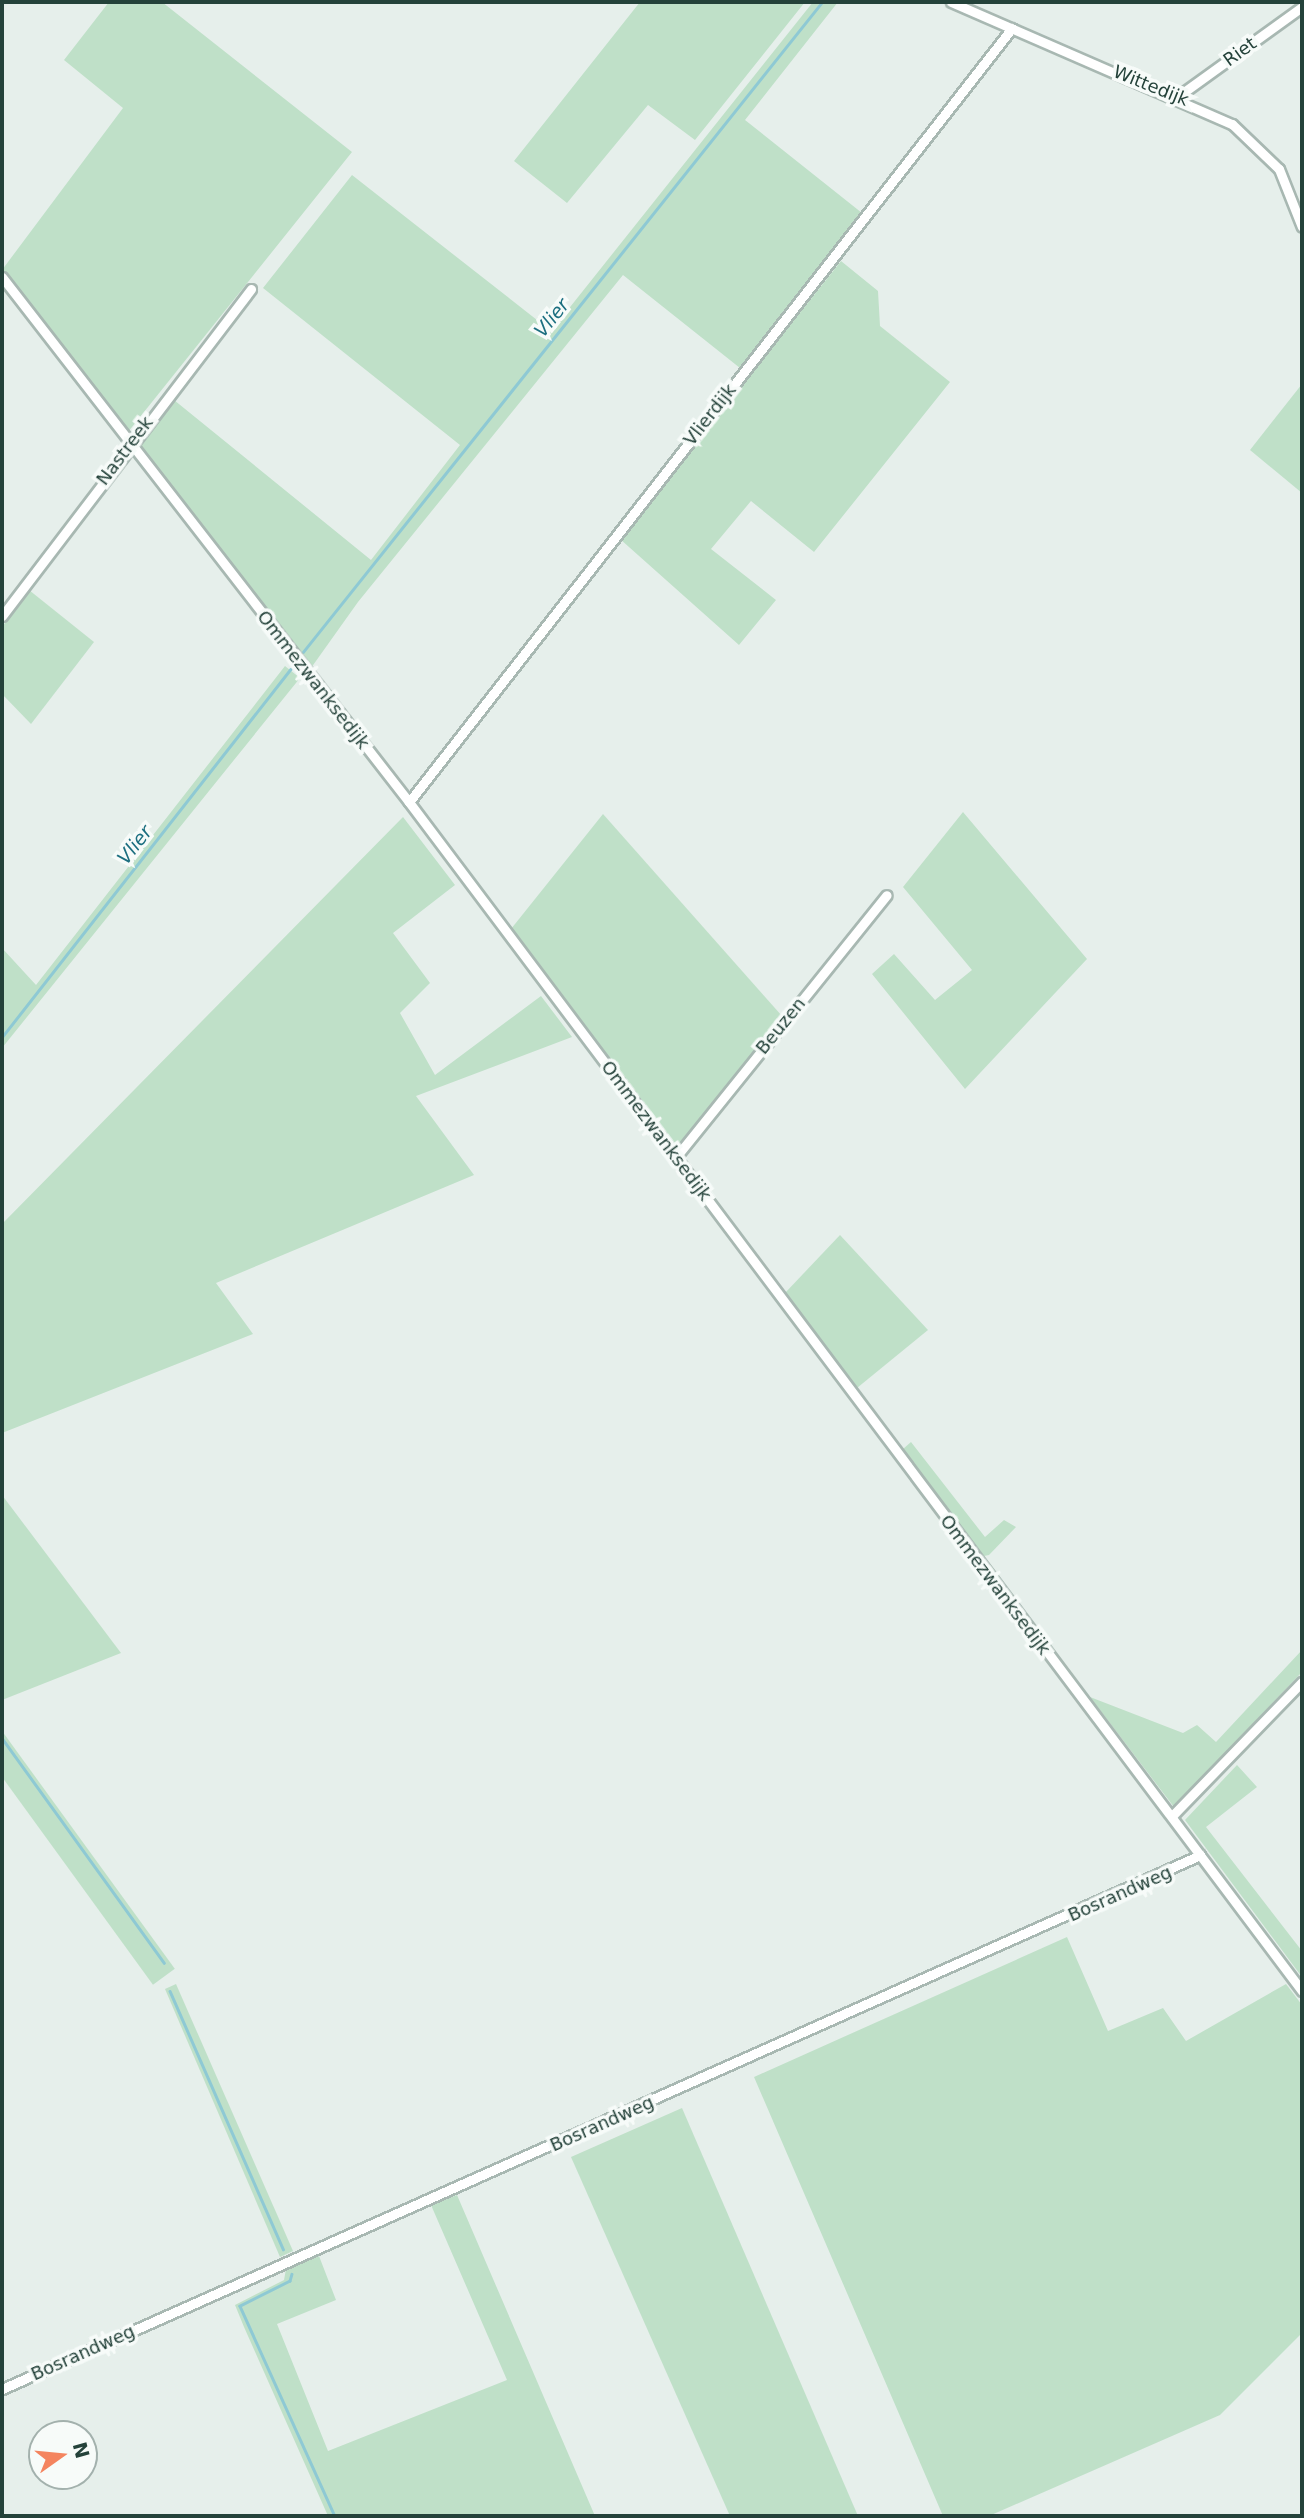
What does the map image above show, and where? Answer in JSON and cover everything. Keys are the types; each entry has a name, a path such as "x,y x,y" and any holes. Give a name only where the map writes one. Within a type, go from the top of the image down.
{"street":[{"name":"Wittedijk","path":"951,2 1177,97 1232,124 1258,145 1279,169 1302,227"},
{"name":"Riet","path":"1177,97 1302,7"},
{"name":"Vlierdijk","path":"409,802 1012,28"},
{"name":"Ommezwanksedijk","path":"2,277 409,802 1302,1991"},
{"name":"Nastreek","path":"2,615 129,444 251,289"},
{"name":"Beuzen","path":"676,1157 887,895"},
{"path":"1172,1816 1302,1682"},
{"name":"Bosrandweg","path":"2,2389 1200,1855"}],"green space":[{"path":"109,2 162,2 352,152 128,432 2,270 123,108 64,60"},
{"path":"640,2 805,2 695,140 648,105 567,203 514,161"},
{"path":"813,2 838,2 745,120 862,213 740,368 623,275 358,602 311,668 138,445 174,400 371,560 460,445 263,288 352,175 551,331"},
{"path":"841,261 878,291 880,326 950,382 814,552 751,501 711,549 776,600 739,645 620,539"},
{"path":"1302,384 1302,493 1250,450"},
{"path":"29,590 94,642 31,724 2,694 2,627"},
{"path":"285,666 300,678 2,1048 2,948 36,985"},
{"path":"963,812 1087,959 965,1089 872,974 894,954 935,1000 972,970 903,887"},
{"path":"603,814 782,1016 678,1147 511,929"},
{"path":"403,817 455,885 393,933 430,983 400,1013 435,1075 541,996 572,1037 416,1096 474,1175 216,1283 253,1334 2,1433 2,1224"},
{"path":"840,1235 928,1330 857,1388 785,1293"},
{"path":"911,1442 985,1537 1004,1520 1016,1527 989,1555 984,1556 903,1449"},
{"path":"2,1495 121,1653 2,1700"},
{"path":"1302,1650 1302,1672 1174,1807 1090,1697 1183,1733 1197,1725 1216,1742"},
{"path":"2,1731 175,1969 153,1985 2,1777"},
{"path":"1237,1765 1257,1787 1206,1827 1302,1951 1302,1977 1185,1820"},
{"path":"1067,1937 1108,2031 1163,2008 1186,2041 1286,1984 1302,2005 1302,2333 1220,2415 989,2516 943,2516 754,2077"},
{"path":"176,1984 293,2251 280,2257 165,1989"},
{"path":"682,2108 858,2516 730,2516 571,2157"},
{"path":"457,2195 595,2516 328,2516 244,2327 235,2305 284,2280 286,2269 319,2256 336,2300 277,2324 328,2451 507,2380 431,2205"}],"waterway":[{"name":"Vlier","path":"303,652 822,2"},
{"name":"Vlier","path":"2,1037 290,670"},
{"path":"2,1738 164,1963"},
{"path":"170,1991 283,2249"},
{"path":"292,2274 290,2281 240,2306 335,2516"}]}
